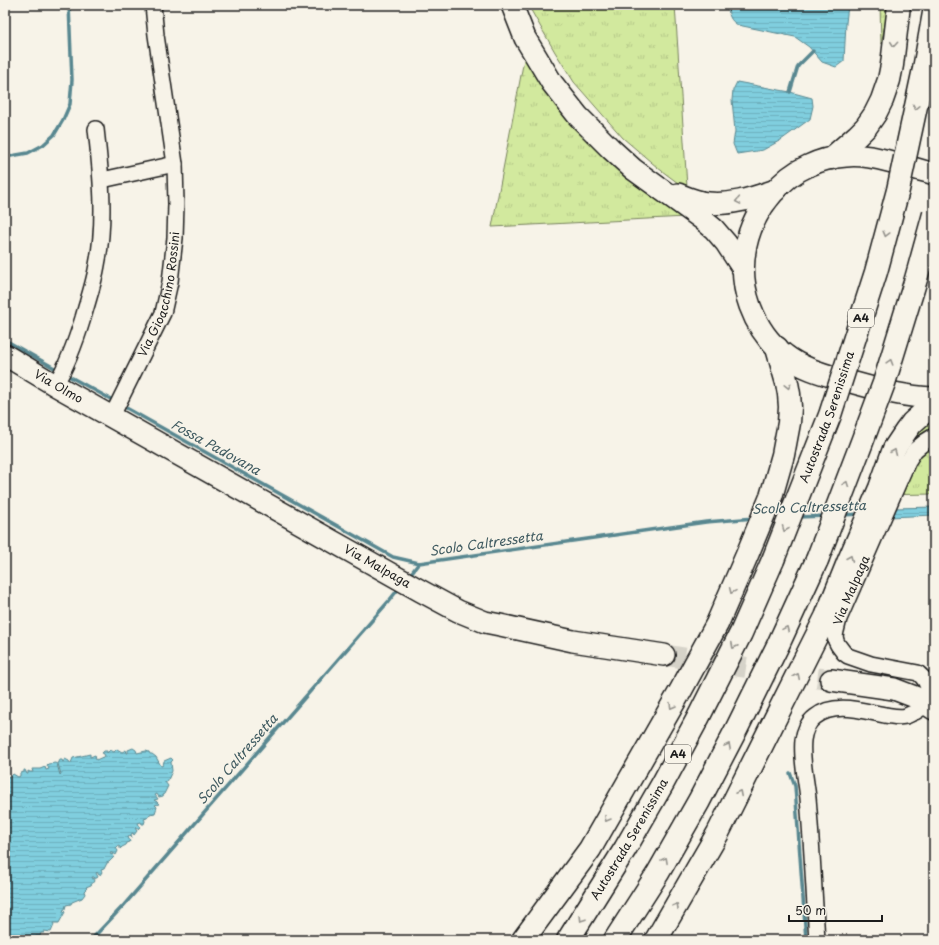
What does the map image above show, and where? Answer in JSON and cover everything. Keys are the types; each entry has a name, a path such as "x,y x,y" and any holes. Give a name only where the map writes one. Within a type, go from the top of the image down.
{"highway":[{"path":"832,158 866,127 882,100 889,80 892,65 899,5"},
{"name":"Autostrada Serenissima","path":"568,940 625,849 663,783 741,633 773,560 830,415 876,272 898,190 924,69 934,14"},
{"path":"615,940 658,873 699,801 778,645 817,560 884,383 934,214"},
{"path":"523,940 590,849 681,690 713,630 747,555 771,497 783,455 789,423 790,407 787,383 778,348"},
{"path":"656,940 718,833 870,531 889,487 894,449 912,423 934,403"}],"main road":[{"path":"512,5 525,38 552,83 578,116 633,169 714,229 726,243 743,269"},
{"path":"934,174 862,156 832,158 807,166 785,180 766,201 758,213 751,226 747,240 743,269 744,284 752,312 768,337 785,355 797,363 820,373 892,393 907,396 934,398"},
{"path":"649,181 687,198 709,203 745,200 776,190"},
{"name":"Via Olmo","path":"5,355 60,377 116,408"},
{"name":"Via Malpaga","path":"116,408 393,575 458,611 485,622 573,641 664,655"},
{"path":"831,680 894,689 905,692 930,706"}],"street":[{"name":"Via Gioacchino Rossini","path":"116,408 163,313 170,282 175,238 175,164 153,5"},
{"path":"60,377 77,336 90,293 101,239 102,180 96,129"},
{"path":"102,180 175,164"},
{"path":"889,487 915,450 934,436"},
{"name":"Via Malpaga","path":"870,531 836,631 836,641 844,653 854,658 871,664 918,673 924,679 928,688 930,706"},
{"path":"817,940 803,741 808,724 815,717 832,709 845,708 896,717 906,716 930,706"}],"green space":[{"path":"528,5 675,5 687,187 678,183 658,168 623,138 574,82"},
{"path":"880,5 889,5 881,44"},
{"path":"526,49 686,217 492,227"},
{"path":"934,411 934,494 875,495 896,451"}],"water":[{"path":"728,5 848,5 844,61 836,67 822,62 809,47 795,37 738,25 730,17"},
{"path":"737,82 790,92 812,98 813,106 810,119 781,140 763,150 737,154 733,144 735,131 732,100 733,90"},
{"path":"934,507 934,515 890,517 895,508"},
{"path":"133,748 137,753 146,751 149,752 156,757 161,766 163,765 164,761 171,758 173,760 171,762 172,771 167,782 165,782 168,786 163,796 159,797 157,794 155,795 158,799 154,800 159,804 155,805 157,807 155,813 150,814 144,819 144,824 141,822 138,823 140,827 138,829 135,828 137,831 134,835 133,833 131,834 132,838 130,836 128,837 130,842 120,849 118,846 116,848 118,851 116,855 113,853 110,853 111,855 113,854 114,857 107,863 104,869 101,870 102,872 100,875 97,872 96,873 98,877 95,879 92,877 94,881 91,885 86,887 87,888 84,891 85,894 82,898 66,905 65,909 63,910 65,912 59,923 53,923 54,925 51,932 44,931 44,933 41,933 40,936 36,936 36,940 5,940 5,777 13,774 18,777 20,776 20,773 24,772 24,770 28,774 28,771 33,772 32,769 40,769 45,767 46,770 49,769 48,764 55,763 57,764 60,775 58,764 60,760 63,762 65,759 71,763 73,758 90,754 90,757 95,755 96,760 105,756 102,753 104,751 107,751 107,753 110,750 114,752 117,749 122,752 126,750 128,753 128,750"}],"waterway":[{"name":"Fossa Padovana","path":"5,157 28,153 43,145 54,135 70,104 72,80 69,5"},
{"path":"790,92 798,66 813,51"},
{"name":"Fossa Padovana","path":"5,340 58,370"},
{"name":"Fossa Padovana","path":"65,374 116,402"},
{"name":"Fossa Padovana","path":"121,405 393,557 419,563"},
{"name":"Scolo Caltressetta","path":"841,515 861,514"},
{"name":"Scolo Caltressetta","path":"797,517 827,516"},
{"name":"Scolo Caltressetta","path":"409,576 419,563 706,522 755,518"},
{"name":"Scolo Caltressetta","path":"91,940 124,905 400,587"},
{"path":"790,773 795,786 806,940"}],"tunnel":[{"path":"664,655 831,680"}]}
